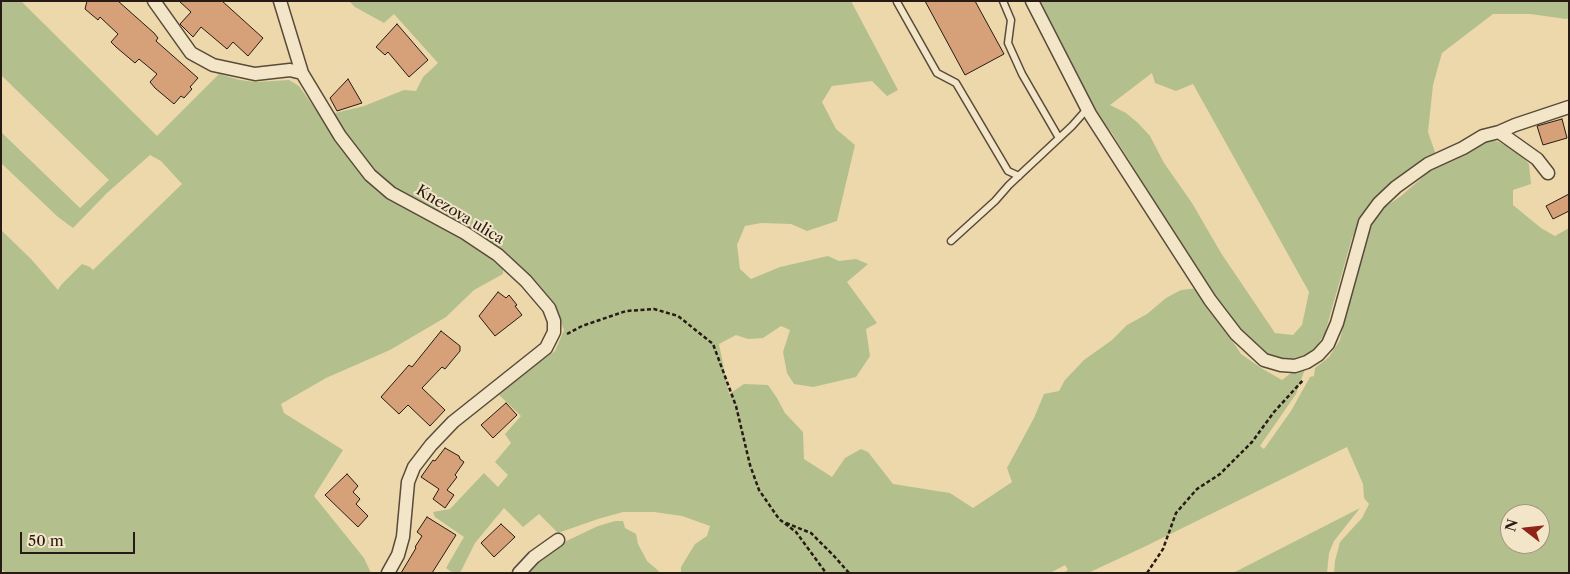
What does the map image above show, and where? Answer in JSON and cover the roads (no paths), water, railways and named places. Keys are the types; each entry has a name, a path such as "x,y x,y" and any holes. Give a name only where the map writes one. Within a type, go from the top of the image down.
{"street":[{"path":"154,1 191,52 213,66 255,74 290,70 302,73"},
{"name":"Knezova ulica","path":"280,1 302,73 340,136 370,175 391,194 474,239 498,255 526,281 549,308 554,321 554,332 546,348 453,422 430,445 414,467 408,482 403,538 398,555 388,573"},
{"path":"1032,1 1088,108 1210,300 1236,334 1264,360 1281,365 1295,366 1313,359 1328,344 1337,323 1365,222 1379,203 1396,187 1428,164 1463,148 1483,136 1569,107"},
{"path":"1499,132 1510,142 1537,159 1548,173"},
{"path":"519,573 534,557 558,540"}],"lane":[{"path":"1003,1 1011,20 1008,43 1022,74 1059,138"},
{"path":"897,2 936,73 956,83 1008,171 1019,176"},
{"path":"951,241 1088,108"}]}
